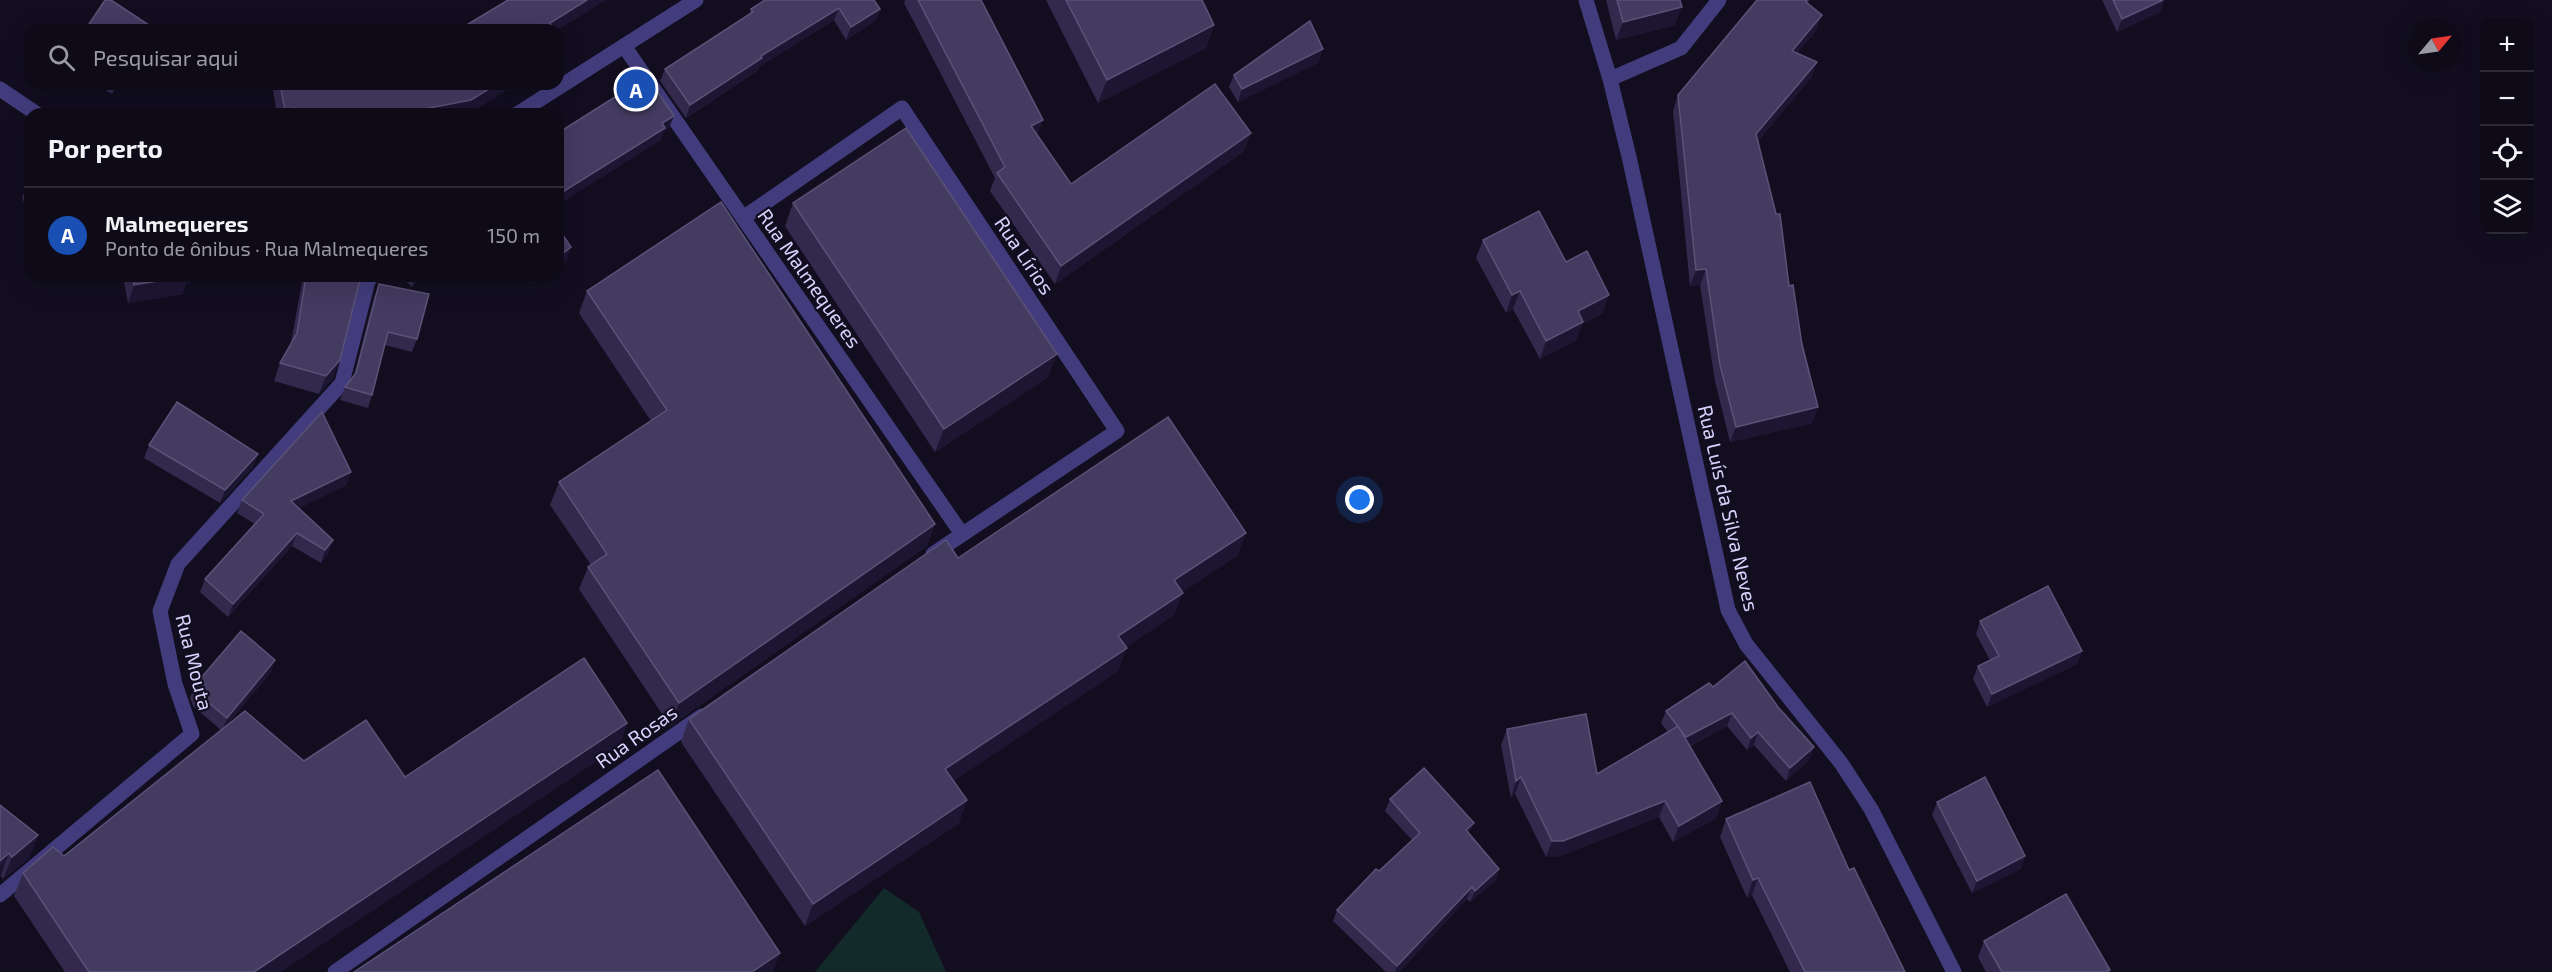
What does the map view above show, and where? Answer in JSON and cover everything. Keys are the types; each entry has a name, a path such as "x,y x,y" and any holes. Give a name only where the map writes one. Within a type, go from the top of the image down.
{"street":[{"path":"564,84 696,0"},
{"name":"Rua Luís da Silva Neves","path":"1586,0 1610,79 1728,610 1746,644 1841,763 1871,809 1954,972"},
{"path":"1610,79 1681,48 1719,0"},
{"name":"Rua Malmequeres","path":"624,46 962,534"},
{"path":"0,89 28,108"},
{"path":"526,108 554,90"},
{"name":"Rua Lírios","path":"743,218 902,108 1117,431 962,534"},
{"name":"Rua Mouta","path":"0,894 192,734 175,684 160,611 178,564 342,383 368,282"},
{"path":"922,562 962,534"},
{"name":"Rua Rosas","path":"336,972 717,705"}],"green space":[{"path":"884,888 919,912 946,972 815,972"}],"building":[{"path":"105,0 111,0 147,24 89,24"},
{"path":"508,0 587,0 551,24 468,24"},
{"path":"765,0 874,0 880,9 851,27 839,8 761,56 762,58 690,105 665,69 753,12 751,9"},
{"path":"918,0 981,0 1043,120 1031,126 1071,184 1215,84 1251,133 1061,266 997,173 1005,167"},
{"path":"1066,0 1202,0 1214,25 1107,80"},
{"path":"1617,0 1680,0 1682,7 1623,22"},
{"path":"1757,0 1807,0 1806,2 1822,15 1792,51 1817,62 1756,134 1776,214 1780,214 1789,286 1793,285 1802,345 1818,407 1736,427 1720,365 1706,269 1696,270 1678,95"},
{"path":"2113,0 2163,0 2122,19"},
{"path":"1310,21 1323,49 1242,89 1234,75"},
{"path":"649,79 674,116 662,123 665,128 564,191 564,129 637,83 639,86"},
{"path":"281,90 487,90 471,100 429,108 285,108"},
{"path":"906,128 1057,354 944,429 793,203"},
{"path":"721,202 935,524 679,703 588,567 607,554 559,482 667,410 587,291"},
{"path":"1539,211 1566,262 1587,251 1609,295 1578,311 1583,322 1546,341 1520,291 1512,295 1483,240"},
{"path":"564,237 571,247 564,252"},
{"path":"134,282 152,282 134,285"},
{"path":"305,282 360,282 340,360 326,376 280,363 297,333"},
{"path":"379,284 429,294 417,339 388,332 372,395 345,387 356,373"},
{"path":"177,402 258,454 225,490 149,445"},
{"path":"322,412 351,472 291,501 333,540 325,550 297,533 233,604 205,579 264,514 242,500"},
{"path":"1168,417 1246,533 1174,580 1183,593 1118,636 1127,648 945,769 967,800 813,904 689,719 946,540 958,558"},
{"path":"2048,586 2082,651 1992,694 1978,666 1999,656 1980,621"},
{"path":"241,631 275,660 227,718 197,693 195,685"},
{"path":"584,658 627,723 254,972 89,972 23,873 53,847 64,856 245,711 304,761 366,720 405,777"},
{"path":"1745,661 1778,707 1814,747 1790,768 1758,732 1751,738 1732,713 1686,737 1666,711 1709,683 1713,687"},
{"path":"1586,714 1597,774 1678,726 1722,801 1679,826 1665,801 1563,841 1552,841 1521,777 1516,781 1507,729"},
{"path":"1424,768 1474,823 1466,830 1499,869 1475,891 1472,887 1397,966 1337,910 1376,869 1379,871 1420,833 1390,799"},
{"path":"658,770 780,953 752,972 354,972"},
{"path":"1985,777 2025,856 1977,881 1937,802"},
{"path":"1810,782 1849,870 1854,868 1905,972 1805,972 1758,878 1753,880 1726,819"},
{"path":"0,805 38,835 12,857 9,853 0,861"},
{"path":"2066,894 2110,970 2106,972 2002,972 1984,941"}],"place":[{"name":"Malmequeres","path":"636,89"}]}
